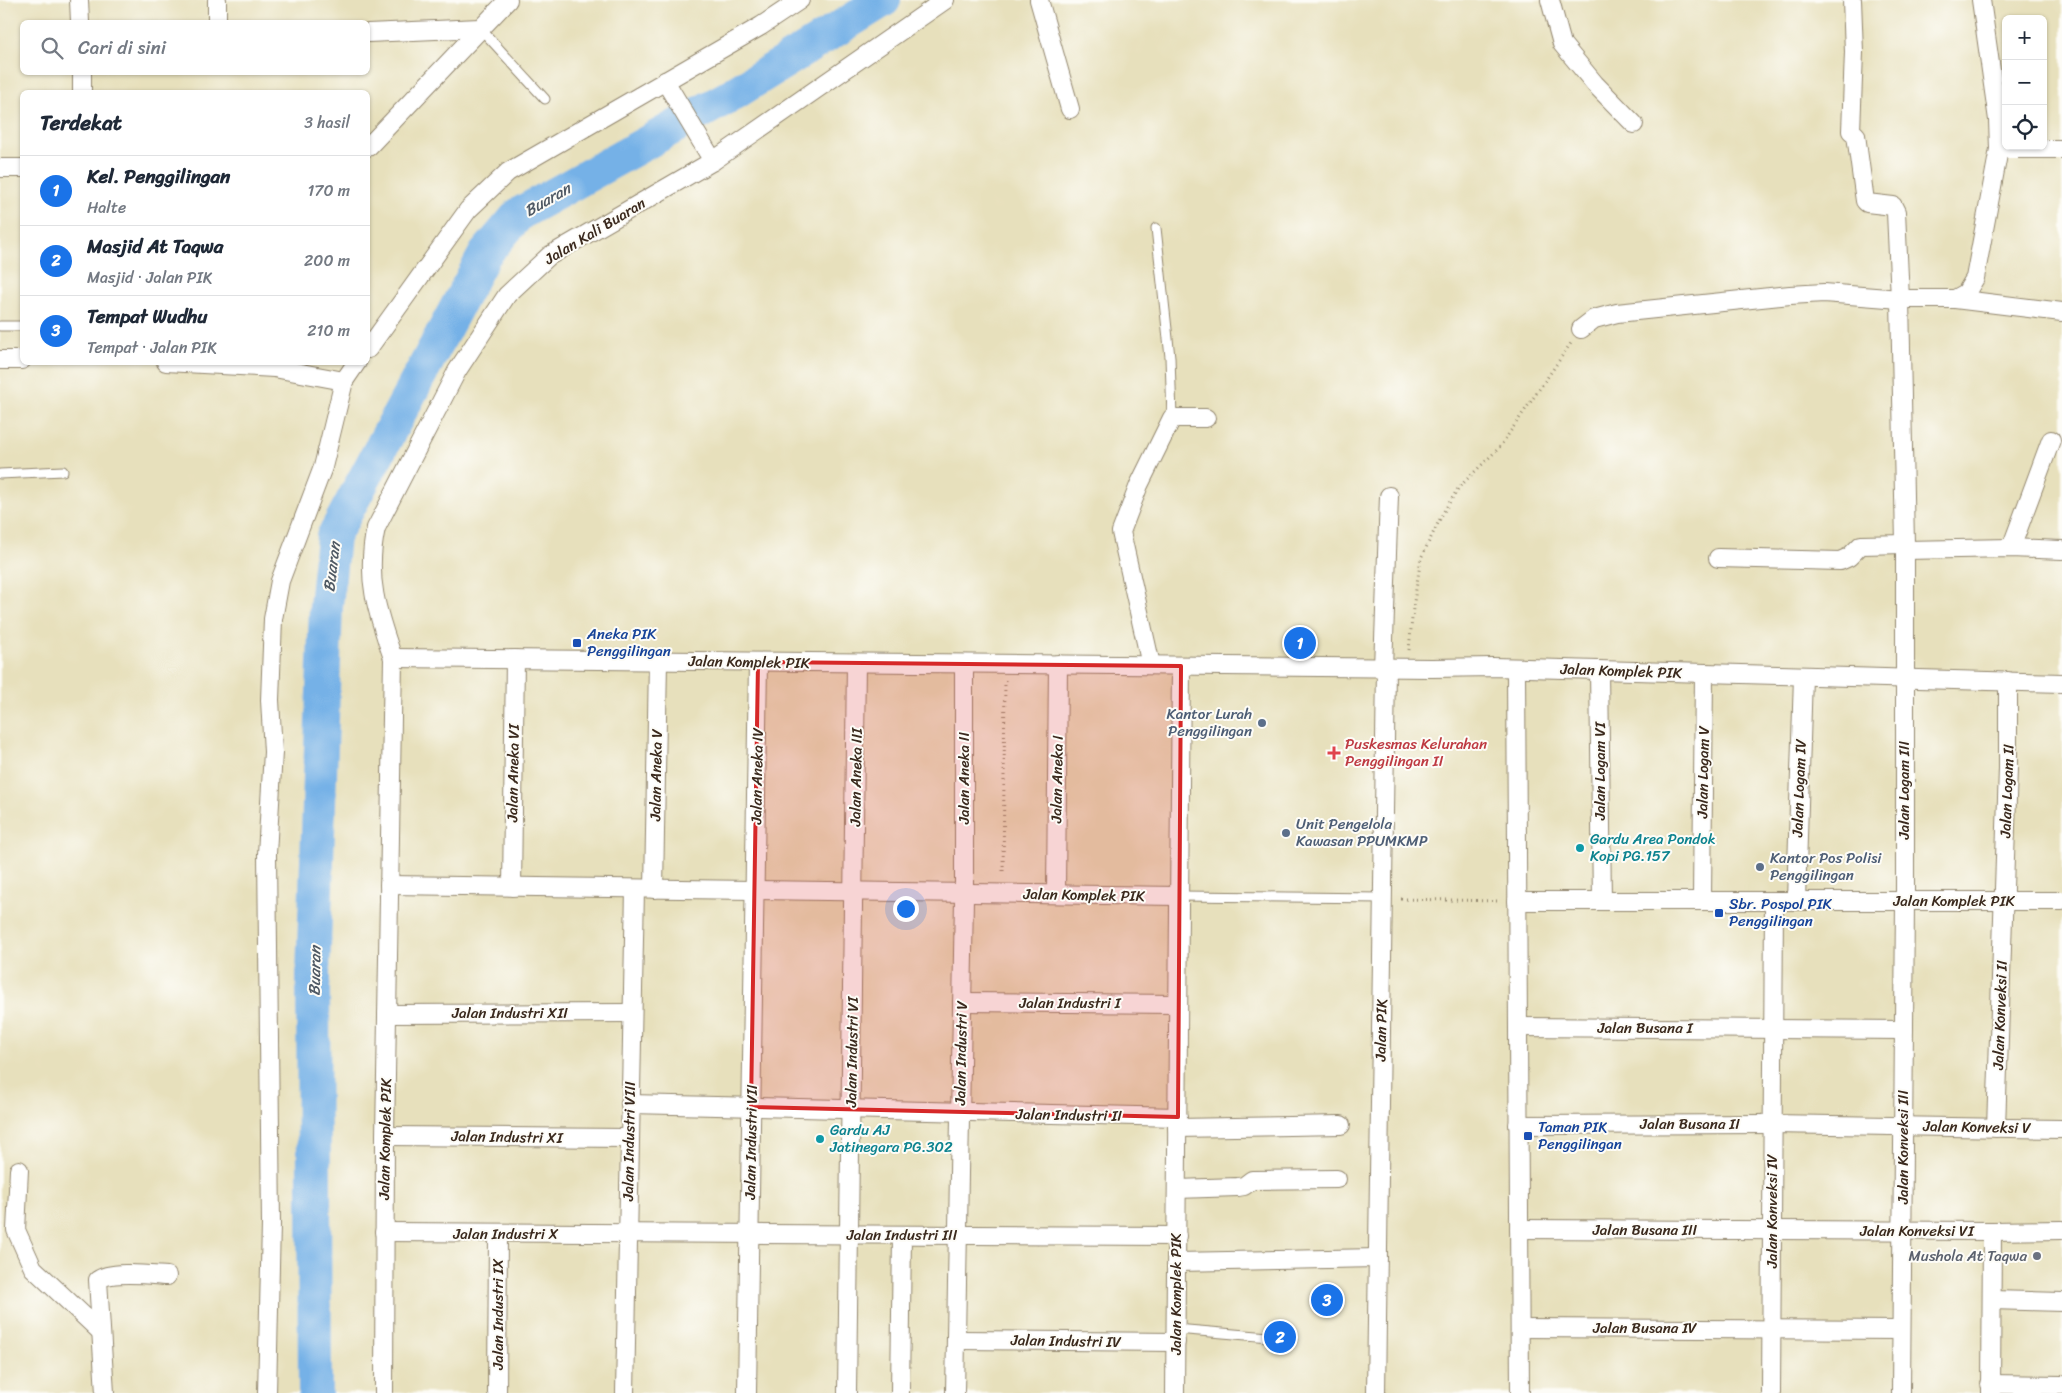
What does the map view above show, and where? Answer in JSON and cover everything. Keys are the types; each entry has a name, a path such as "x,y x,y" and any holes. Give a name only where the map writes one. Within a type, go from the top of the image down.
{"street":[{"path":"79,0 80,20"},
{"path":"217,0 218,20"},
{"path":"370,145 508,0"},
{"path":"370,345 468,210 508,172 668,86 800,0"},
{"name":"Jalan Kali Buaran","path":"393,658 380,620 371,578 371,550 376,528 457,371 507,295 549,256 711,156 946,0"},
{"path":"1039,0 1070,109"},
{"path":"1550,0 1562,44 1595,84 1634,124"},
{"name":"Jalan Logam III","path":"1852,0 1854,52 1851,131 1856,135 1865,201 1867,203 1892,206 1896,212 1900,299 1905,547 1905,901"},
{"path":"1955,299 1966,293 1975,278 1999,149 1998,120 1981,0"},
{"path":"370,33 480,28"},
{"path":"82,75 82,90"},
{"path":"668,86 711,156"},
{"path":"1999,149 2062,149"},
{"path":"0,168 20,168"},
{"path":"1580,329 1594,319 1617,313 1824,293 1900,299 1955,299 2062,312"},
{"path":"0,360 20,360"},
{"path":"266,365 344,381"},
{"path":"267,1393 271,1224 267,854 273,752 270,700 273,619 280,580 323,467 344,381 355,365"},
{"path":"1152,665 1121,532 1138,485 1172,418 1206,418"},
{"path":"2011,548 2051,440"},
{"name":"Jalan PIK","path":"1376,1393 1385,668 1389,496"},
{"path":"1718,558 1840,561 1849,557 1861,545 2062,550"},
{"name":"Jalan Komplek PIK","path":"384,1393 385,1136 393,658 1385,668 1494,667 2062,683"},
{"name":"Jalan Aneka VI","path":"512,887 515,659"},
{"name":"Jalan Aneka V","path":"654,889 658,661"},
{"name":"Jalan Aneka IV","path":"755,890 758,662"},
{"name":"Jalan Aneka III","path":"854,891 856,663"},
{"name":"Jalan Aneka II","path":"964,664 964,893"},
{"name":"Jalan Aneka I","path":"1056,894 1058,664"},
{"name":"Jalan Komplek PIK","path":"1176,1393 1181,666"},
{"path":"1516,668 1520,1393"},
{"name":"Jalan Logam VI","path":"1599,670 1602,901"},
{"name":"Jalan Logam V","path":"1702,901 1704,673"},
{"name":"Jalan Logam IV","path":"1796,901 1803,676"},
{"name":"Jalan Logam II","path":"2003,901 2008,768 2008,682"},
{"name":"Jalan Komplek PIK","path":"389,885 1179,896"},
{"name":"Jalan Industri VIII","path":"625,1393 635,889"},
{"name":"Jalan Industri VII","path":"747,1393 755,890"},
{"name":"Jalan Industri VI","path":"847,1393 854,891"},
{"name":"Jalan Industri V","path":"955,1393 964,893"},
{"name":"Jalan Komplek PIK","path":"1517,901 2062,901"},
{"name":"Jalan Konveksi IV","path":"1770,1393 1774,901"},
{"name":"Jalan Konveksi III","path":"1901,1393 1905,901"},
{"name":"Jalan Konveksi II","path":"1996,1128 2003,901"},
{"name":"Jalan Industri I","path":"962,1002 1178,1004"},
{"name":"Jalan Industri XII","path":"387,1014 632,1013"},
{"name":"Jalan Busana I","path":"1518,1027 1773,1029"},
{"path":"1773,1029 1904,1030"},
{"path":"630,1104 961,1112"},
{"name":"Jalan Industri II","path":"961,1112 1178,1123 1341,1125"},
{"name":"Jalan Konveksi V","path":"1772,1124 2062,1128"},
{"name":"Jalan Busana II","path":"1518,1125 1772,1124"},
{"name":"Jalan Industri XI","path":"385,1136 629,1138"},
{"path":"19,1170 16,1230 33,1268 101,1332"},
{"path":"1177,1189 1238,1187 1244,1186 1252,1180 1337,1179"},
{"name":"Jalan Busana III","path":"1519,1229 1772,1230"},
{"name":"Jalan Konveksi VI","path":"1772,1230 2062,1230"},
{"path":"1992,1231 1991,1389 2062,1384"},
{"name":"Jalan Industri X","path":"384,1232 627,1234"},
{"name":"Jalan Industri IX","path":"498,1234 498,1393"},
{"name":"Jalan Industri III","path":"627,1234 1177,1236"},
{"path":"900,1393 902,1235"},
{"path":"1176,1262 1378,1258"},
{"path":"105,1393 98,1280 102,1276 114,1275 167,1276"},
{"path":"1992,1300 2062,1302"},
{"name":"Jalan Busana IV","path":"1520,1328 1901,1330"},
{"name":"Jalan Industri IV","path":"956,1340 1176,1336"}],"lane":[{"path":"480,28 545,99"},
{"path":"1156,228 1170,357 1172,418"},
{"path":"0,326 20,326"},
{"path":"0,474 64,471"},
{"path":"1179,896 1382,898"},
{"path":"1176,1336 1292,1339"}],"path":[{"path":"1408,668 1416,584 1422,558 1440,520 1459,487 1499,448 1580,329"},
{"path":"1003,894 1006,664"},
{"path":"1382,898 1517,901"}],"highlighted area":[{"path":"758,662 1181,666 1178,1117 751,1107"}],"waterway":[{"name":"Buaran","path":"315,1393 313,975 326,606 333,537 485,254 519,214 730,96 884,0"}],"place":[{"name":"Aneka PIK Penggilingan","path":"577,643"},
{"name":"Kel. Penggilingan","path":"1300,643"},
{"name":"Kantor Lurah Penggilingan","path":"1262,723"},
{"name":"Puskesmas Kelurahan Penggilingan II","path":"1334,753"},
{"name":"Unit Pengelola Kawasan PPUMKMP","path":"1286,833"},
{"name":"Gardu Area Pondok Kopi PG.157","path":"1580,848"},
{"name":"Kantor Pos Polisi Penggilingan","path":"1760,867"},
{"name":"Sbr. Pospol PIK Penggilingan","path":"1719,913"},
{"name":"Taman PIK Penggilingan","path":"1528,1136"},
{"name":"Gardu AJ Jatinegara PG.302","path":"820,1139"},
{"name":"Mushola At Taqwa","path":"2037,1256"},
{"name":"Tempat Wudhu","path":"1327,1300"},
{"name":"Masjid At Taqwa","path":"1280,1337"}]}
